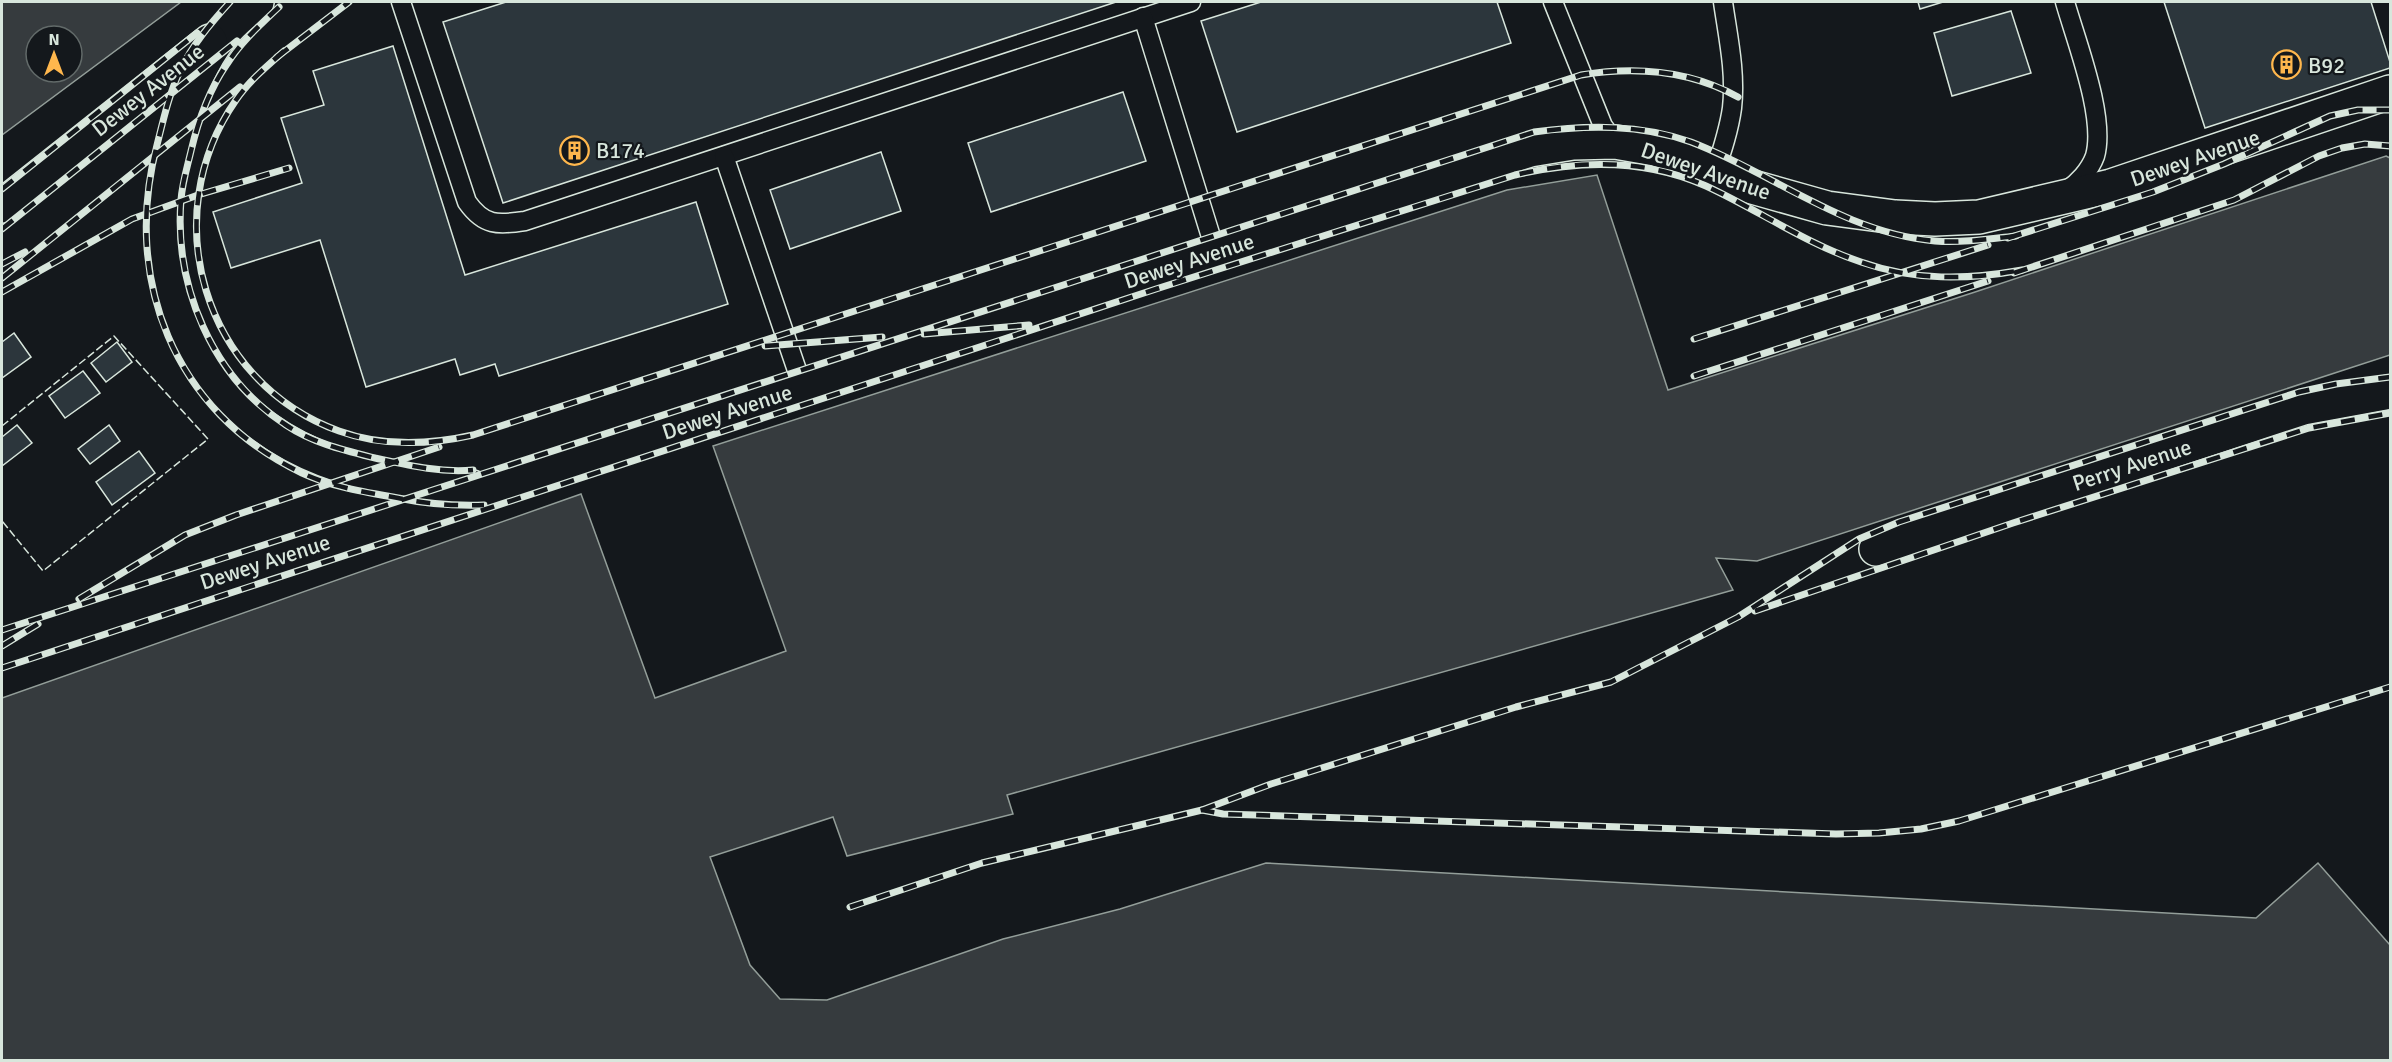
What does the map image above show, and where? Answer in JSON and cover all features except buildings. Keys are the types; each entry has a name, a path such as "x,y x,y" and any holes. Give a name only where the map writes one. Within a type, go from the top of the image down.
{"street":[{"name":"Dewey Avenue","path":"2,206 248,10"},
{"path":"248,10 222,35 200,71 175,138 164,190 165,247 171,283 184,326 205,367 220,388 249,417 282,441 327,463 368,475 440,486 470,487 524,478"},
{"name":"Dewey Avenue","path":"2,650 1530,150 1573,143 1615,142 1655,149 1749,186 1806,204 1895,217 1935,219 1979,217 2111,186 2391,92"},
{"name":"Perry Avenue","path":"1876,549 2303,408 2391,392"}],"lane":[{"path":"401,2 466,202 479,217 503,225 525,221 1191,2"},
{"path":"1553,2 1603,126 1615,142"},
{"path":"1715,172 1732,111 1733,94 1733,70 1723,2"},
{"path":"2057,198 2076,184 2087,170 2094,156 2098,136 2090,92 2065,2"},
{"path":"1143,17 1216,253"},
{"path":"724,156 803,388"}],"shaded area":[{"path":"2,2 181,2 84,74 84,24 24,24 24,84 71,84 2,135"},
{"path":"2386,156 2390,158 2390,355 1757,561 1716,558 1733,590 1007,795 1013,814 847,856 833,817 710,857 750,965 780,999 827,1000 1003,939 1120,909 1266,863 2256,918 2318,863 2390,945 2390,1060 2,1060 2,698 581,494 655,698 786,651 713,446 1507,190 1597,175 1668,390 1972,293"}],"railway":[{"path":"230,2 202,35 185,61 169,98 157,145 148,195 147,244 153,291 168,336 190,377 220,415 257,447 302,473 337,485 409,500 441,504 484,505"},
{"path":"277,57 349,2"},
{"path":"279,7 238,48 215,84 201,117 182,188 180,232 184,265 203,327 218,355 237,382 260,405 286,425 307,437 351,452 411,466 460,471 473,470"},
{"path":"2,189 197,33"},
{"path":"2,229 237,41"},
{"path":"284,51 241,93 212,146 199,194 197,243 206,291 225,335 254,375 292,407 339,431 372,440 406,443 439,441 473,435 1581,75 1622,71 1662,72 1701,81 1738,97"},
{"path":"2,278 240,87"},
{"path":"2008,238 2153,192 2224,164 2330,116 2358,110 2390,110"},
{"path":"2,630 1534,132 1594,127 1633,129 1672,136 1721,155 1870,227 1902,236 1935,241 2016,236"},
{"path":"2014,273 2234,200 2319,156 2342,148 2365,144 2390,146"},
{"path":"2,668 1156,289 1515,175 1539,170 1563,166 1611,164 1659,170 1706,186 1841,255 1901,273 1961,277 2022,270"},
{"path":"2,292 132,219 198,195 289,168"},
{"path":"1694,339 1988,245"},
{"path":"2,264 25,252"},
{"path":"1694,376 1988,281"},
{"path":"924,334 1029,325"},
{"path":"765,346 882,337"},
{"path":"1202,810 1271,784 1516,707 1611,682 1738,617 1859,539 1899,522 2299,392 2336,384 2390,377"},
{"path":"1755,611 2013,523 2309,428 2390,413"},
{"path":"79,599 185,535 236,515 439,447"},
{"path":"2,646 38,624"},
{"path":"850,907 982,863 1202,810 1223,814 1836,834 1921,829 1959,821 2390,687"}],"fence":[{"path":"2,426 114,336 208,439 43,571 2,521"}],"place":[{"name":"B92","path":"2287,65"},
{"name":"B174","path":"575,150"}]}
